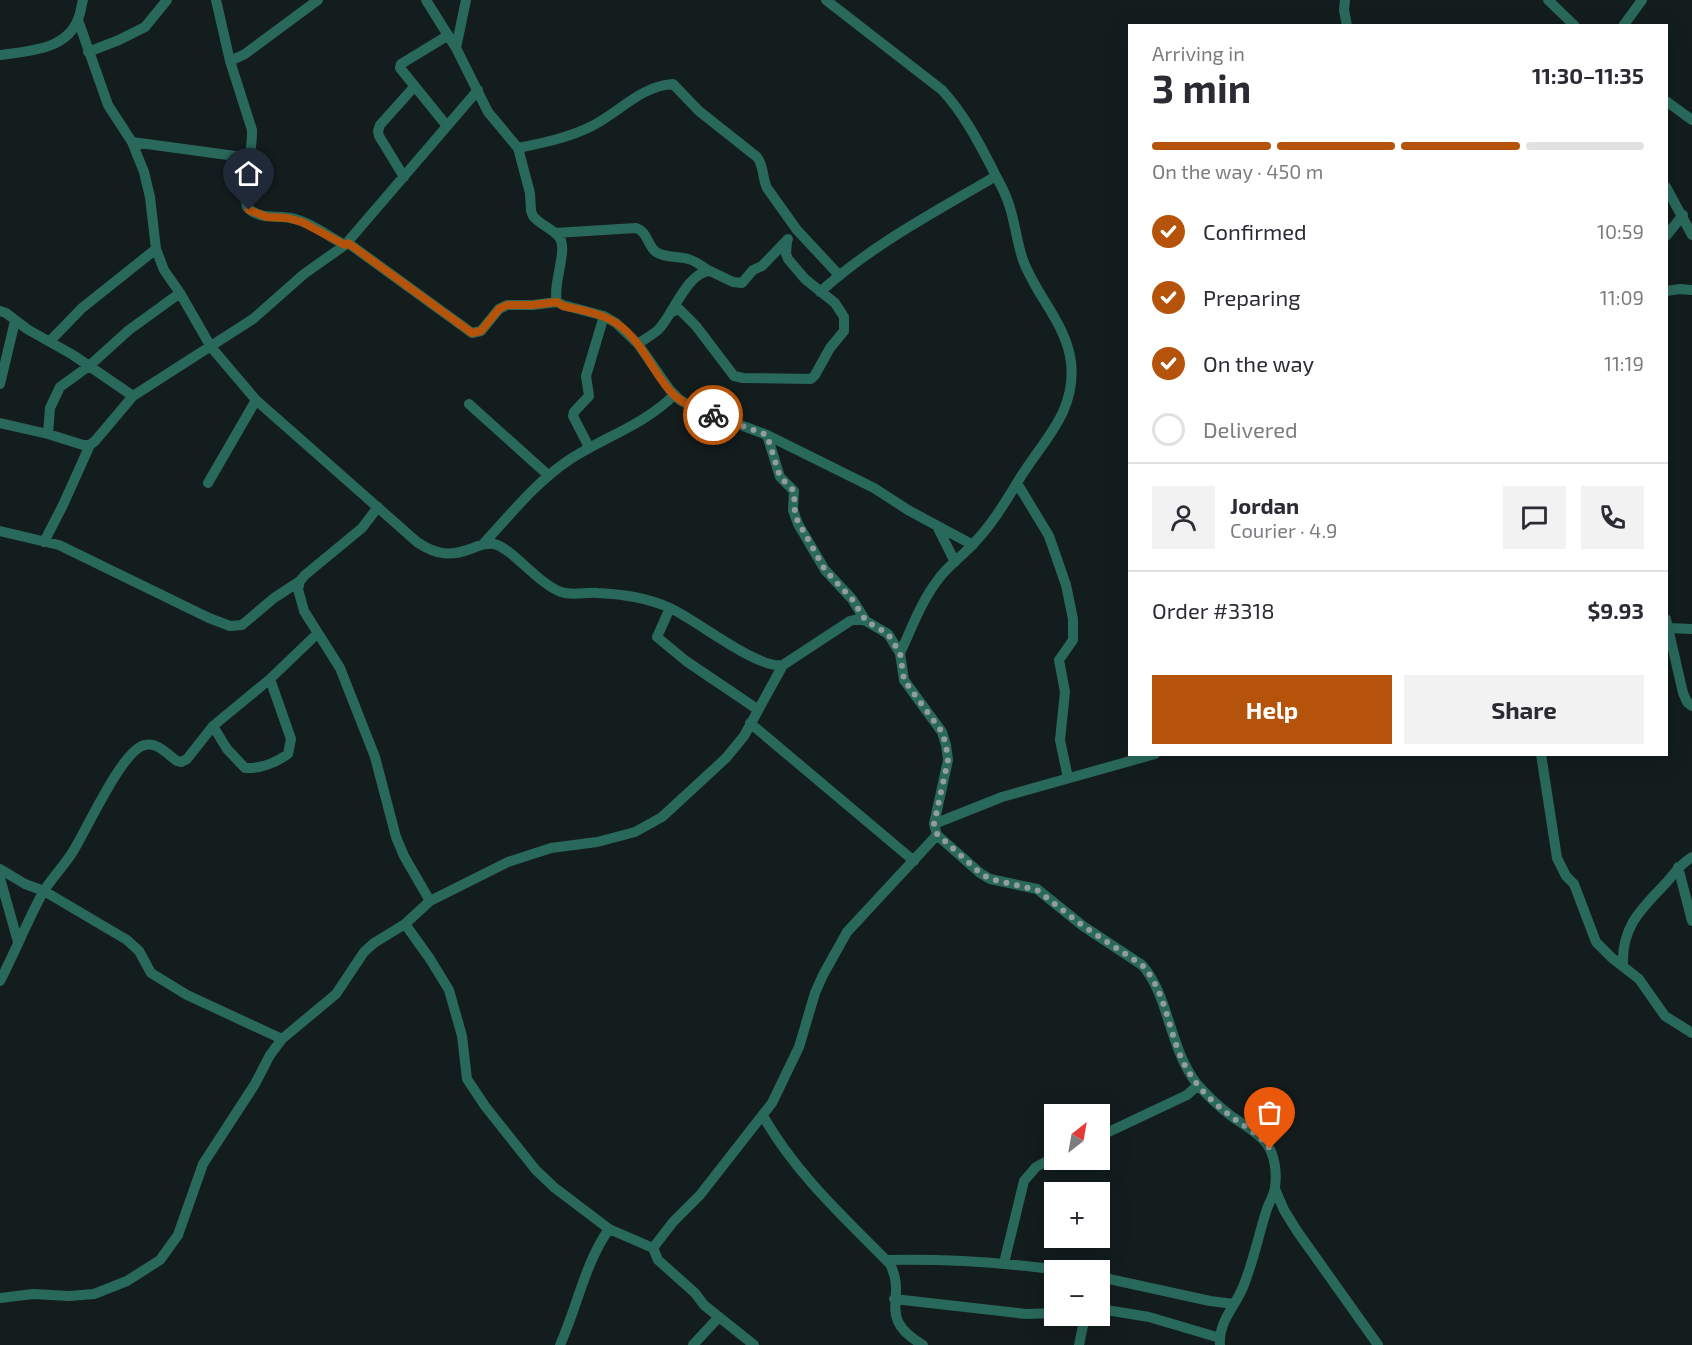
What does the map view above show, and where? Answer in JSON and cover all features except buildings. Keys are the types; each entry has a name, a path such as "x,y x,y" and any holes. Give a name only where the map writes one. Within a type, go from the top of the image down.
{"street":[{"path":"0,55 35,51 63,38 78,20 83,0"},
{"path":"88,52 145,27 167,0"},
{"path":"216,0 230,61 252,130 245,192 249,210 267,217 287,218 302,222 347,244 472,333 481,331 499,309 507,305 557,302 563,306 604,316 616,323 638,344 674,395 693,407 767,435 874,488 973,545"},
{"path":"230,61 245,54 318,0"},
{"path":"426,0 456,48 488,112 518,148 530,194 531,211 536,219 561,240 563,249 556,285 557,302"},
{"path":"456,48 466,0"},
{"path":"826,0 942,90 957,106 1007,197 1023,259 1030,276 1057,320 1067,344 1071,363 1068,396 1060,421 1017,483 1007,502 973,545 932,587 900,653"},
{"path":"1345,0 1347,24"},
{"path":"1548,0 1573,24"},
{"path":"1624,24 1642,0"},
{"path":"78,20 108,105 132,142 144,172 150,197 156,249 164,270 211,347 256,400 430,551 448,555 459,554 484,543 548,475 589,447 651,416 674,395"},
{"path":"447,36 401,64 401,72 447,126"},
{"path":"518,148 552,141 591,127 636,96 673,84 699,111 757,157 761,162 767,188 797,231 839,275"},
{"path":"404,177 378,131 380,125 414,87"},
{"path":"44,542 90,445 103,433 133,396 253,319 304,274 347,244 478,90"},
{"path":"1668,102 1692,120"},
{"path":"132,142 250,158"},
{"path":"820,292 839,275 896,234 996,176"},
{"path":"1668,190 1692,236"},
{"path":"1668,234 1683,215"},
{"path":"555,233 636,228 641,230 655,251 662,255 691,259 709,271 742,283 753,270 762,266 797,231"},
{"path":"670,313 679,309 689,317 735,376 807,380 815,375 830,348 844,331 845,322 843,314 835,303 805,279 788,259 787,241"},
{"path":"50,341 82,308 156,249"},
{"path":"638,344 658,329 688,286 702,273 709,271"},
{"path":"1668,291 1692,290"},
{"path":"48,434 50,408 54,397 67,381 129,330 180,293"},
{"path":"0,311 133,396"},
{"path":"589,447 573,416 589,396 586,376 604,316"},
{"path":"0,384 15,321"},
{"path":"208,483 256,400"},
{"path":"470,404 548,475"},
{"path":"0,423 90,445"},
{"path":"653,1248 673,1222 700,1195 763,1116 799,1047 815,993 847,932 914,861 936,829 948,760 942,732 904,680 900,653 888,634 866,621 852,599 825,570 798,524 794,510 794,491 780,477 767,435"},
{"path":"1017,483 1049,536 1066,585 1073,619 1073,640 1059,660 1065,692 1060,740 1068,778"},
{"path":"378,507 362,528 304,575 298,589 301,604 340,668 375,757 396,837 429,901"},
{"path":"937,526 954,562"},
{"path":"0,531 59,545 209,618 236,627 300,581"},
{"path":"484,543 499,546 537,578 562,592 602,593 632,597 670,608 756,658 775,666 783,665"},
{"path":"670,608 657,636 686,662 757,709"},
{"path":"0,1298 33,1294 69,1296 94,1294 127,1281 160,1260 178,1235 197,1177 211,1150 245,1099 270,1055 282,1038 336,994 364,952 405,924 429,901 481,874 529,854 551,848 610,839 647,826 673,808 726,758 744,736 783,665 850,621 866,621"},
{"path":"1692,628 1668,624 1683,693 1687,702 1692,706"},
{"path":"0,981 44,891 72,853 110,784 132,754 145,745 152,745 181,762 187,759 213,726 270,679 318,633"},
{"path":"213,726 227,749 245,768 265,766 288,754 291,739 270,679"},
{"path":"750,723 914,861"},
{"path":"936,829 1002,797 1148,756"},
{"path":"1541,756 1557,858 1560,866 1574,884 1596,942 1639,980 1665,1016 1692,1033"},
{"path":"936,829 980,873 990,879 1037,890 1083,926 1142,965 1149,972 1177,1050 1189,1073 1220,1108 1267,1143 1275,1168 1275,1189 1266,1211 1248,1274 1222,1327 1220,1342 1149,1317 1110,1311"},
{"path":"1623,966 1622,949 1626,934 1648,900 1669,880 1678,867 1692,857"},
{"path":"1678,867 1692,921"},
{"path":"0,869 25,884 44,891 127,940 139,951 151,973 206,1005 282,1038"},
{"path":"0,878 18,942"},
{"path":"405,924 449,990 462,1036 467,1079 471,1087 540,1174 568,1199 609,1229 653,1248 658,1260 718,1318 754,1345"},
{"path":"1110,1131 1187,1095 1198,1084"},
{"path":"763,1116 778,1143 803,1175 891,1264 895,1275 896,1316 902,1329 910,1338 923,1345"},
{"path":"1004,1263 1024,1181 1036,1167 1044,1163"},
{"path":"1275,1189 1297,1232 1378,1345"},
{"path":"560,1345 592,1259 609,1229"},
{"path":"887,1260 956,1260 1044,1268"},
{"path":"1110,1278 1210,1301 1234,1304"},
{"path":"894,1299 1026,1314 1044,1313"},
{"path":"693,1345 718,1318"},
{"path":"1079,1345 1083,1326"}],"way so far":[{"path":"713,415 767,435 780,477 794,491 794,510 798,524 825,570 852,599 866,621 888,634 900,653 904,680 942,732 946,745 948,760 934,824 937,834 944,843 980,873 990,879 1037,890 1083,926 1142,965 1149,972 1177,1050 1189,1073 1220,1108 1263,1139 1270,1149"}],"route":[{"path":"249,210 267,217 294,219 345,245 348,243 431,301 472,333 481,331 499,309 507,305 557,302 563,306 604,316 626,330 674,395 693,407 713,415"}]}
